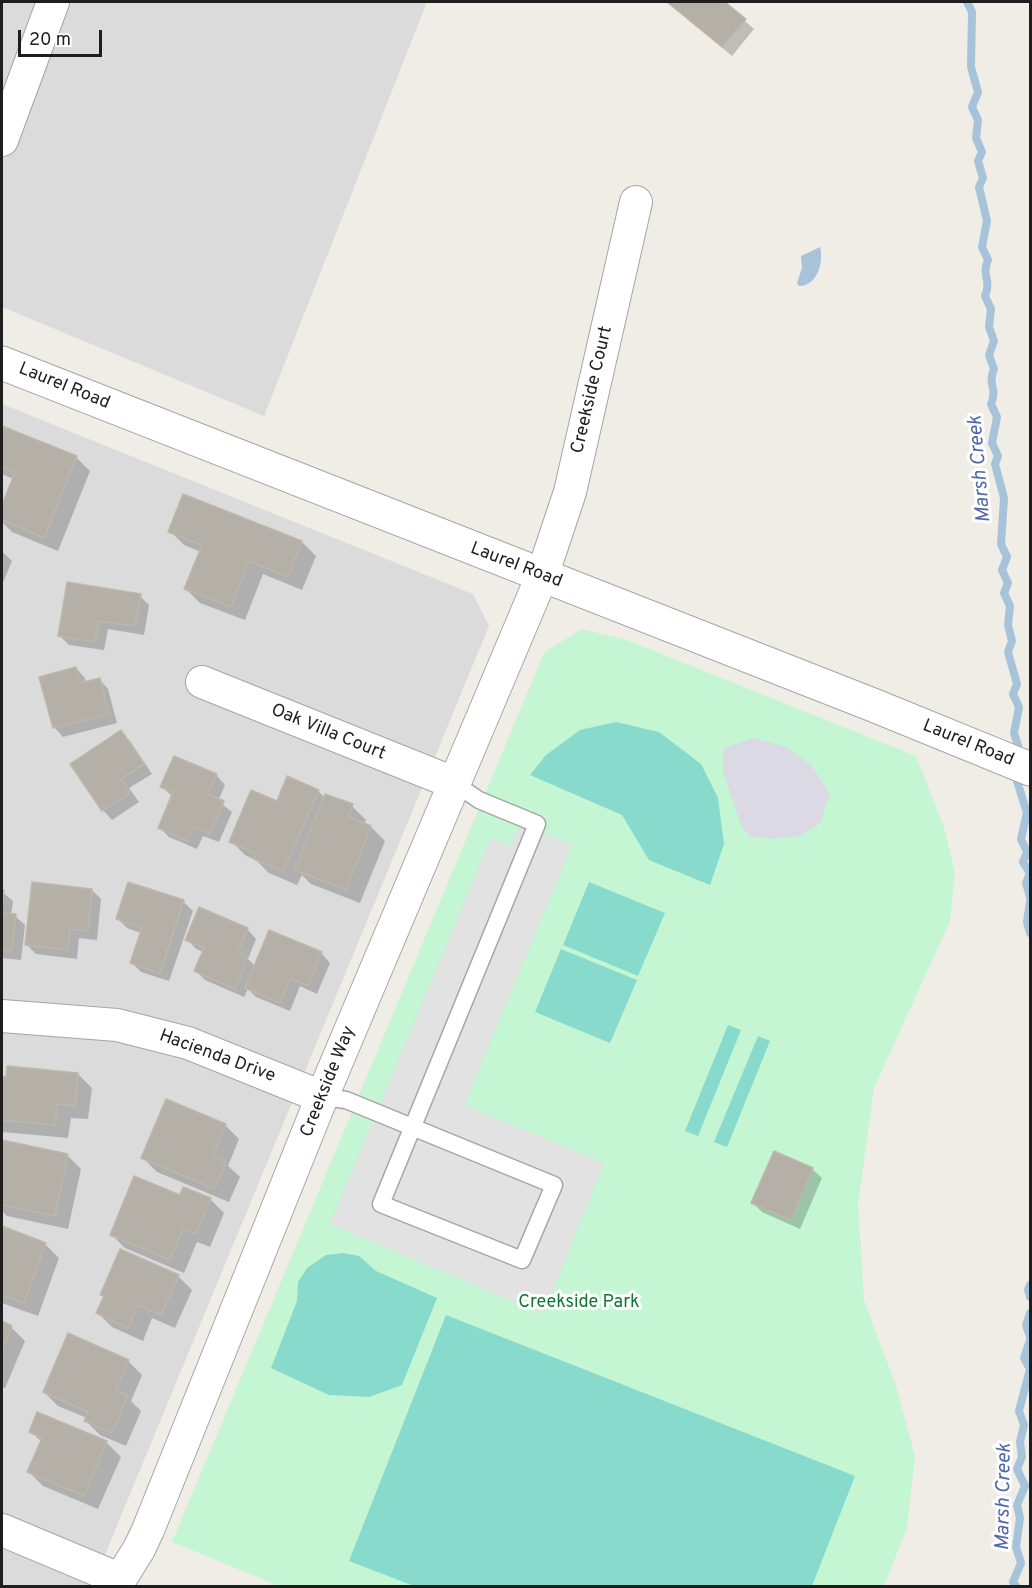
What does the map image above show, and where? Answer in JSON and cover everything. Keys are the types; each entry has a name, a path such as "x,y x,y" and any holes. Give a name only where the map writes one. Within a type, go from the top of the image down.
{"street":[{"path":"2,140 53,2"},
{"name":"Creekside Court","path":"542,576 570,492 636,202"},
{"name":"Laurel Road","path":"2,363 1030,769"},
{"name":"Creekside Way","path":"118,1583 148,1530 322,1097 542,576"},
{"name":"Oak Villa Court","path":"202,682 454,783"},
{"name":"Hacienda Drive","path":"2,1016 117,1025 188,1043 322,1097"},
{"path":"2,1530 118,1583"}],"lane":[{"path":"322,1097 346,1100 414,1127 554,1185 522,1260 381,1204 414,1127 537,824 479,800 454,783"}],"shaded area":[{"path":"2,2 427,2 264,416 2,307"},
{"path":"820,247 821,260 815,278 799,286 797,283 802,268 801,256"},
{"path":"2,404 473,594 489,626 92,1586 2,1586"},
{"path":"616,722 659,732 701,764 718,798 724,844 710,885 649,860 622,815 530,775 546,755 580,730"},
{"path":"753,738 786,747 811,765 830,794 820,823 801,836 771,839 749,836 741,825 723,772 724,748"},
{"path":"520,824 572,845 464,1105 604,1163 543,1314 330,1224 491,838 510,847"},
{"path":"589,882 665,913 638,976 563,945"},
{"path":"561,949 637,980 610,1043 535,1012"},
{"path":"728,1025 741,1030 698,1136 685,1131"},
{"path":"758,1036 770,1041 727,1147 714,1142"},
{"path":"343,1253 359,1256 376,1271 437,1298 402,1385 369,1397 329,1395 271,1368 297,1301 298,1282 307,1268 326,1255"},
{"path":"446,1315 855,1476 812,1586 414,1586 349,1561"}],"green space":[{"name":"Creekside Park","path":"581,629 624,639 916,756 944,827 955,874 950,921 874,1088 858,1205 864,1300 896,1386 915,1456 907,1528 884,1586 279,1586 172,1542 544,653"}],"building":[{"path":"667,2 725,2 746,19 722,47"},
{"path":"2,426 77,456 44,538 2,520 2,505 15,472 2,467"},
{"path":"183,494 302,541 288,577 249,561 231,607 184,589 202,545 168,532"},
{"path":"67,582 141,594 135,626 99,621 95,642 58,636"},
{"path":"76,667 80,683 100,678 109,714 53,728 39,677"},
{"path":"121,730 144,764 121,779 130,793 102,811 70,764"},
{"path":"174,756 217,774 208,794 224,801 210,834 194,827 188,841 158,828 173,792 160,787"},
{"path":"287,776 319,790 283,872 254,859 256,853 229,842 251,790 277,801"},
{"path":"325,794 353,804 348,816 371,826 346,890 295,870"},
{"path":"32,882 92,889 88,931 70,929 68,950 25,945"},
{"path":"128,882 184,900 160,973 130,963 142,928 116,919"},
{"path":"2,890 4,890 2,913"},
{"path":"199,907 248,928 238,952 248,957 235,989 194,971 204,948 185,940"},
{"path":"2,913 16,914 12,951 2,950"},
{"path":"269,930 322,952 308,986 290,978 280,1003 245,988"},
{"path":"7,1066 78,1073 75,1106 57,1104 55,1125 2,1120 2,1077 6,1077"},
{"path":"166,1099 226,1124 213,1156 226,1162 215,1189 141,1158"},
{"path":"2,1140 68,1154 55,1216 2,1205"},
{"path":"774,1151 813,1168 791,1220 751,1203"},
{"path":"134,1176 180,1195 183,1187 211,1198 196,1234 183,1229 170,1260 110,1235"},
{"path":"2,1226 46,1243 24,1303 2,1295"},
{"path":"120,1249 179,1275 161,1315 138,1305 128,1328 96,1313 104,1296 100,1295"},
{"path":"2,1321 12,1326 2,1350"},
{"path":"68,1333 129,1360 116,1390 128,1395 112,1433 84,1421 88,1412 43,1392"},
{"path":"37,1412 107,1441 84,1496 27,1472 42,1438 29,1432"}],"waterway":[{"name":"Marsh Creek","path":"967,2 972,12 971,67 978,92 972,107 978,120 976,138 982,152 978,161 983,178 979,187 987,221 982,247 988,260 985,296 991,309 989,327 994,341 989,355 994,369 991,404 997,417 992,443 998,456 995,464 1004,498 1001,544 1007,557 1002,570 1008,583 1004,593 1010,606 1008,625 1012,641 1008,652 1017,684 1013,694 1019,707 1014,733 1019,749 1016,756"},
{"name":"Marsh Creek","path":"1020,773 1017,781 1027,813 1021,839 1027,852 1023,862 1030,873 1026,883 1030,897"},
{"name":"Marsh Creek","path":"1030,901 1027,922 1030,933"},
{"name":"Marsh Creek","path":"1030,1285 1028,1290 1030,1297"},
{"name":"Marsh Creek","path":"1030,1313 1026,1325 1030,1337"},
{"name":"Marsh Creek","path":"1016,1586 1013,1582 1021,1563 1016,1547 1020,1518 1017,1505 1025,1486 1017,1469 1022,1457 1020,1442 1024,1425 1019,1411 1030,1369 1024,1358 1030,1340"}]}
